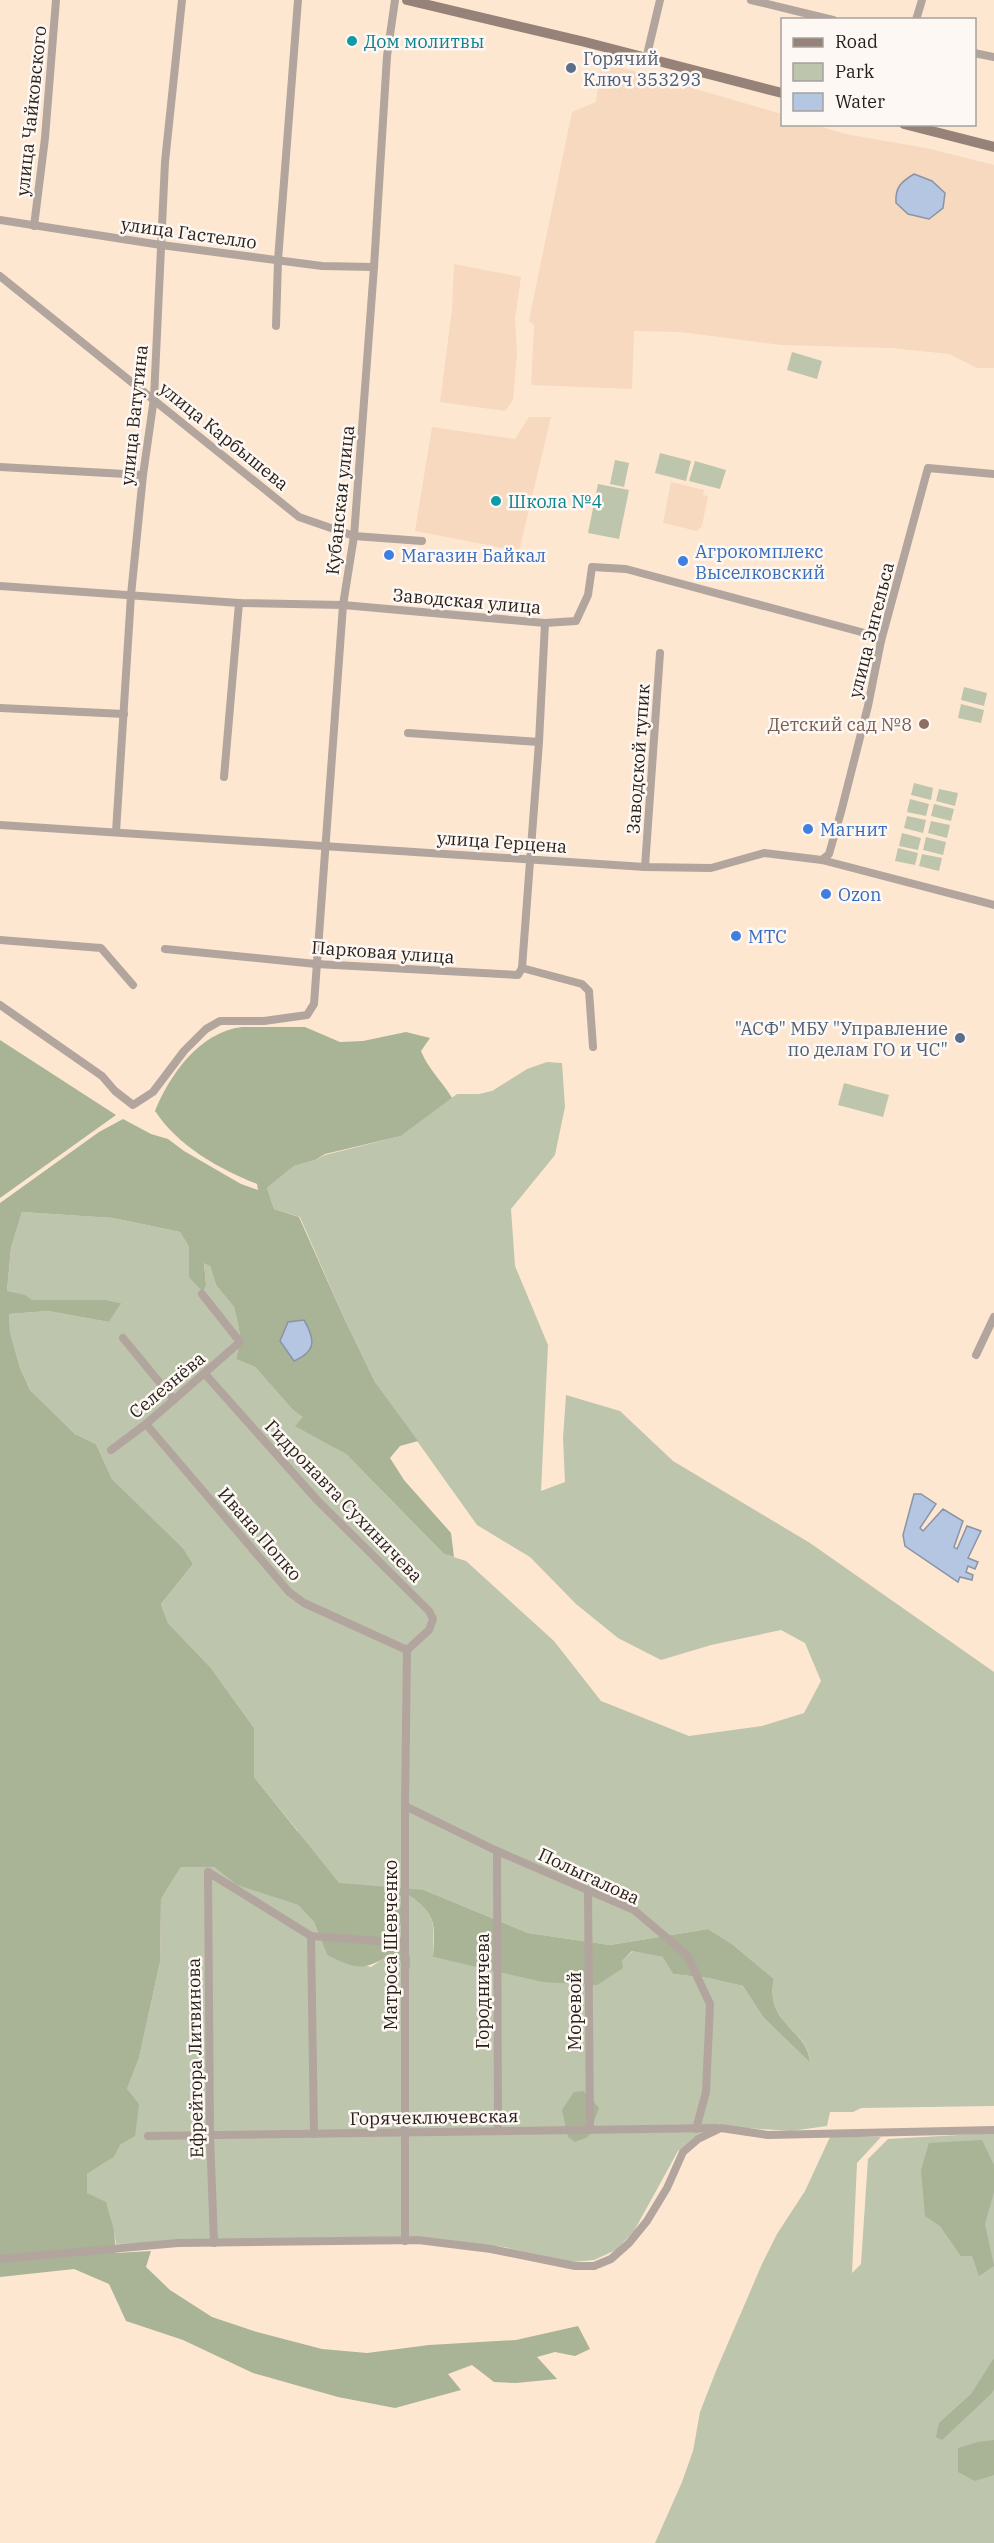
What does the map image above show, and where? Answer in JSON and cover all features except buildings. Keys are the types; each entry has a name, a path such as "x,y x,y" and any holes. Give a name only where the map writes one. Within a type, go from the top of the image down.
{"main road":[{"path":"407,0 781,93"},
{"path":"912,126 994,147"}],"street":[{"name":"улица Чайковского","path":"34,226 45,138 56,0"},
{"name":"улица Ватутина","path":"116,832 131,595 143,475 154,398 165,162 182,0"},
{"path":"276,326 278,260 298,0"},
{"name":"Кубанская улица","path":"0,1005 102,1076 115,1092 133,1105 153,1092 184,1051 206,1029 220,1021 264,1021 307,1015 314,1004 343,605 354,536 387,56 394,0"},
{"path":"646,59 660,0"},
{"path":"751,0 824,18"},
{"path":"917,18 922,0"},
{"path":"976,53 994,57"},
{"name":"улица Гастелло","path":"0,220 161,245 322,266 374,267"},
{"name":"улица Карбышева","path":"0,276 299,517 354,536"},
{"path":"0,466 143,475"},
{"name":"улица Энгельса","path":"822,860 829,854 841,812 868,706 881,641 928,468 994,474"},
{"path":"354,536 422,541"},
{"name":"Заводская улица","path":"0,586 239,603 343,605 545,623 576,621 588,595 592,567 598,567 627,569 861,632 881,641"},
{"path":"224,777 239,603"},
{"path":"522,968 539,742 545,623"},
{"name":"Заводской тупик","path":"645,867 660,653"},
{"path":"0,708 124,714"},
{"path":"408,733 539,742"},
{"name":"улица Герцена","path":"0,825 645,867 711,868 764,853 822,860 994,905"},
{"path":"0,940 101,948 133,985"},
{"name":"Парковая улица","path":"165,949 316,964 518,975 522,968 582,984 589,991 593,1047"},
{"name":"Селезнёва","path":"111,1450 146,1424 240,1342 202,1294"},
{"path":"976,1355 991,1331 994,1317"},
{"path":"123,1338 174,1400"},
{"name":"Гидронавта Сухиничева","path":"205,1374 317,1500 429,1611 433,1619 429,1630 407,1650"},
{"name":"Ивана Попко","path":"146,1424 289,1592 304,1603 407,1650"},
{"name":"Матроса Шевченко","path":"405,2241 407,1650"},
{"name":"Полыгалова","path":"405,1806 497,1851 634,1910 687,1955 710,2004 706,2092 696,2129"},
{"name":"Городничева","path":"497,1851 498,2131"},
{"name":"Ефрейтора Литвинова","path":"214,2243 210,2135 208,1872 311,1936"},
{"name":"Моревой","path":"588,1891 590,2130"},
{"path":"314,2134 311,1936 405,1943"},
{"path":"0,2259 178,2243 405,2241 491,2249 575,2266 594,2266 611,2259 629,2243 647,2221 667,2188 683,2152 698,2139 721,2128"},
{"name":"Горячеключевская","path":"148,2136 721,2128 768,2135 994,2130"}],"shaded area":[{"path":"609,64 781,114 781,126 819,126 845,134 926,148 994,165 994,368 977,368 949,354 891,348 781,345 680,332 634,331 632,389 531,385 534,325 529,321 572,112 596,102 600,69"},
{"path":"454,264 521,277 515,318 517,354 513,400 505,411 440,402 452,309"},
{"path":"529,417 551,417 519,551 415,531 432,427 515,439"},
{"path":"671,482 704,490 703,495 708,496 702,526 697,531 663,523"}],"green space":[{"path":"792,352 822,361 817,379 787,370"},
{"path":"660,453 691,461 686,481 655,473"},
{"path":"615,460 629,463 624,487 610,484"},
{"path":"695,461 726,470 720,489 689,481"},
{"path":"598,484 629,490 619,539 588,533"},
{"path":"964,687 987,693 984,706 961,700"},
{"path":"961,704 984,710 981,723 958,718"},
{"path":"914,783 933,788 931,800 911,795"},
{"path":"939,789 958,793 955,806 936,801"},
{"path":"910,799 929,804 926,816 907,812"},
{"path":"934,804 954,809 951,821 931,816"},
{"path":"907,816 926,820 923,833 904,828"},
{"path":"931,821 950,825 947,838 928,833"},
{"path":"902,833 921,838 918,850 899,846"},
{"path":"926,837 946,842 943,855 923,850"},
{"path":"898,848 918,853 915,865 895,861"},
{"path":"922,854 942,858 939,871 919,866"},
{"path":"242,1027 305,1027 340,1042 363,1041 406,1032 430,1038 421,1051 427,1064 452,1098 401,1136 325,1154 315,1160 294,1166 267,1188 274,1209 299,1217 375,1382 418,1441 400,1446 390,1458 404,1480 451,1533 454,1557 444,1554 346,1454 295,1426 303,1417 293,1410 255,1367 236,1359 240,1342 234,1307 216,1285 210,1266 204,1263 206,1284 203,1292 189,1277 189,1247 180,1232 113,1218 22,1212 11,1248 7,1291 25,1295 32,1300 106,1300 121,1303 109,1322 48,1311 9,1314 10,1332 20,1368 30,1390 75,1434 96,1444 112,1479 183,1548 193,1564 161,1604 168,1623 211,1668 254,1728 254,1777 339,1883 424,1890 528,1933 610,1945 708,1929 732,1944 774,1979 775,2006 780,2016 807,2050 810,2062 763,2017 743,1986 708,1978 673,1974 663,1957 632,1951 622,1961 623,1968 597,1985 543,1982 433,1957 434,1927 432,1920 424,1907 407,1894 394,1899 409,1913 397,1929 410,1956 410,1969 391,1954 373,1964 353,1966 327,1955 314,1922 298,1905 237,1885 214,1867 181,1867 161,1899 160,1962 139,2058 127,2089 139,2104 135,2136 121,2144 114,2157 87,2174 87,2193 106,2202 114,2231 116,2253 151,2251 146,2267 170,2290 212,2317 257,2332 322,2349 367,2353 429,2345 516,2340 578,2326 590,2349 575,2356 555,2352 537,2357 557,2379 516,2383 494,2382 472,2365 448,2374 461,2390 395,2408 338,2397 253,2373 183,2340 126,2321 109,2284 74,2269 0,2277 0,1203 99,1132 123,1119 151,1134 168,1139 184,1151 241,1184 258,1190 257,1184 214,1164 187,1146 164,1124 155,1111 169,1083 188,1057 213,1037"},
{"path":"0,1040 116,1115 0,1198"},
{"path":"547,1062 562,1063 565,1107 555,1155 511,1209 515,1266 548,1345 541,1491 565,1482 563,1438 566,1395 620,1411 673,1461 810,1543 994,1672 994,2106 861,2108 853,2112 830,2112 827,2126 791,2131 717,2126 693,2138 678,2151 634,2231 616,2250 594,2260 572,2262 504,2247 415,2236 116,2244 114,2231 87,2193 87,2174 114,2157 121,2144 127,2089 139,2058 160,1962 161,1899 181,1867 214,1867 238,1885 298,1905 314,1922 327,1955 371,1967 390,1954 410,1968 410,1956 397,1929 394,1899 407,1894 425,1908 432,1921 433,1957 486,1968 622,1961 633,1951 664,1957 673,1974 708,1978 743,1986 763,2017 810,2061 801,2040 780,2016 775,2006 774,1979 732,1944 708,1929 610,1945 528,1933 424,1890 341,1903 297,1830 254,1777 254,1728 211,1668 168,1623 161,1604 193,1564 183,1548 112,1479 96,1444 75,1434 30,1390 20,1368 10,1332 9,1314 48,1311 109,1322 120,1303 106,1300 32,1300 7,1291 11,1248 22,1212 113,1218 180,1232 189,1247 189,1277 206,1284 204,1262 210,1266 216,1285 234,1307 240,1342 236,1359 255,1367 293,1410 304,1417 296,1425 346,1454 444,1554 466,1561 554,1641 601,1701 689,1736 762,1726 804,1713 821,1681 805,1643 781,1630 711,1645 661,1660 618,1638 576,1604 530,1557 477,1525 375,1382 300,1217 274,1209 267,1188 294,1166 325,1155 401,1136 457,1094 479,1094 492,1091 527,1069"},
{"path":"844,1083 889,1095 883,1117 838,1105"},
{"path":"583,2091 599,2108 588,2137 575,2142 568,2137 562,2110 574,2092"},
{"path":"994,2133 994,2543 655,2543 693,2451 700,2412 762,2264 777,2234 805,2191 830,2137 881,2137 857,2163 852,2273 861,2264 868,2159 888,2139"},
{"path":"982,2140 994,2165 994,2192 985,2224 994,2266 979,2276 972,2256 961,2256 940,2226 925,2216 921,2170 929,2143"},
{"path":"994,2358 994,2389 991,2394 942,2440 936,2437 939,2423 971,2394"},
{"path":"994,2440 994,2475 975,2481 958,2472 958,2448"}],"water":[{"path":"914,174 932,181 945,193 943,208 929,219 908,214 896,203 900,186"},
{"path":"304,1320 312,1344 307,1353 294,1361 280,1341 288,1322"},
{"path":"914,1494 921,1494 936,1504 920,1528 923,1531 943,1509 963,1521 954,1547 957,1549 967,1526 981,1531 968,1558 978,1562 975,1569 968,1566 966,1572 973,1575 972,1580 960,1577 958,1582 905,1546 903,1535"}],"place":[{"name":"Дом молитвы","path":"352,41"},
{"name":"Горячий Ключ 353293","path":"571,68"},
{"name":"Школа №4","path":"496,501"},
{"name":"Магазин Байкал","path":"389,555"},
{"name":"Агрокомплекс Выселковский","path":"683,561"},
{"name":"Детский сад №8","path":"924,724"},
{"name":"Магнит","path":"808,829"},
{"name":"Ozon","path":"826,894"},
{"name":"МТС","path":"736,936"},
{"name":"\"АСФ\" МБУ \"Управление по делам ГО и ЧС\"","path":"960,1038"}]}
